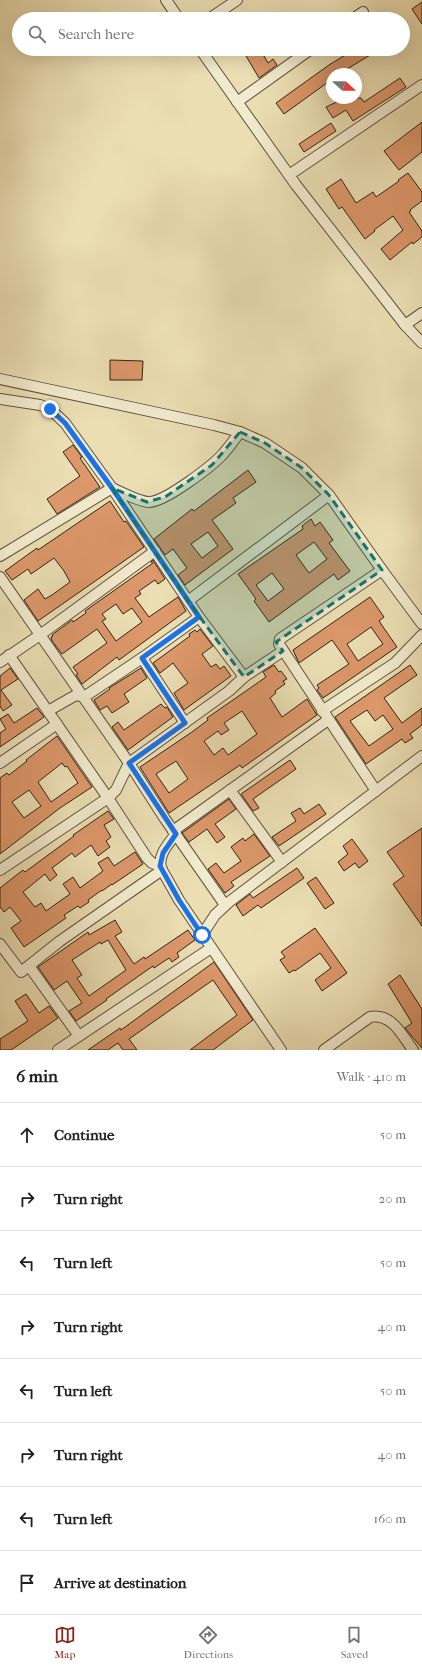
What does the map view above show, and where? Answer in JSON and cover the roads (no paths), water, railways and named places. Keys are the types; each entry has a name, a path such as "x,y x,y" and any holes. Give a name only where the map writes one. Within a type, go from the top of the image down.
{"street":[{"path":"166,0 174,12"},
{"path":"219,12 237,0"},
{"path":"205,56 289,175 352,258 405,325 422,342"},
{"path":"237,102 301,56"},
{"path":"289,175 422,86"},
{"path":"405,325 422,313"},
{"path":"0,379 154,411 240,432 265,443 302,468 329,495 382,570 421,619"},
{"path":"0,399 40,405 50,409 58,415 112,488 199,617 244,677"},
{"path":"112,488 148,502 165,498 212,465 223,454 240,432"},
{"path":"0,556 112,488"},
{"path":"188,601 329,495"},
{"path":"0,662 40,635 155,551"},
{"path":"376,791 278,644 280,639 382,570"},
{"path":"0,577 226,905"},
{"path":"48,711 76,695 84,697 199,617"},
{"path":"322,711 401,658 422,635"},
{"path":"0,870 108,798 116,790 129,763 229,691 244,677 283,651"},
{"path":"9,655 150,861 154,865 161,868 202,935 281,1050"},
{"path":"142,658 185,723"},
{"path":"0,944 21,972 60,941 161,868 163,853 175,832 230,790 328,720"},
{"path":"0,763 57,724"},
{"path":"202,935 210,922 226,905 422,756"},
{"path":"230,790 282,862"},
{"path":"58,1050 211,948"},
{"path":"28,966 79,1036"},
{"path":"324,1050 370,1017 376,1016 392,1022 413,1050"}]}
